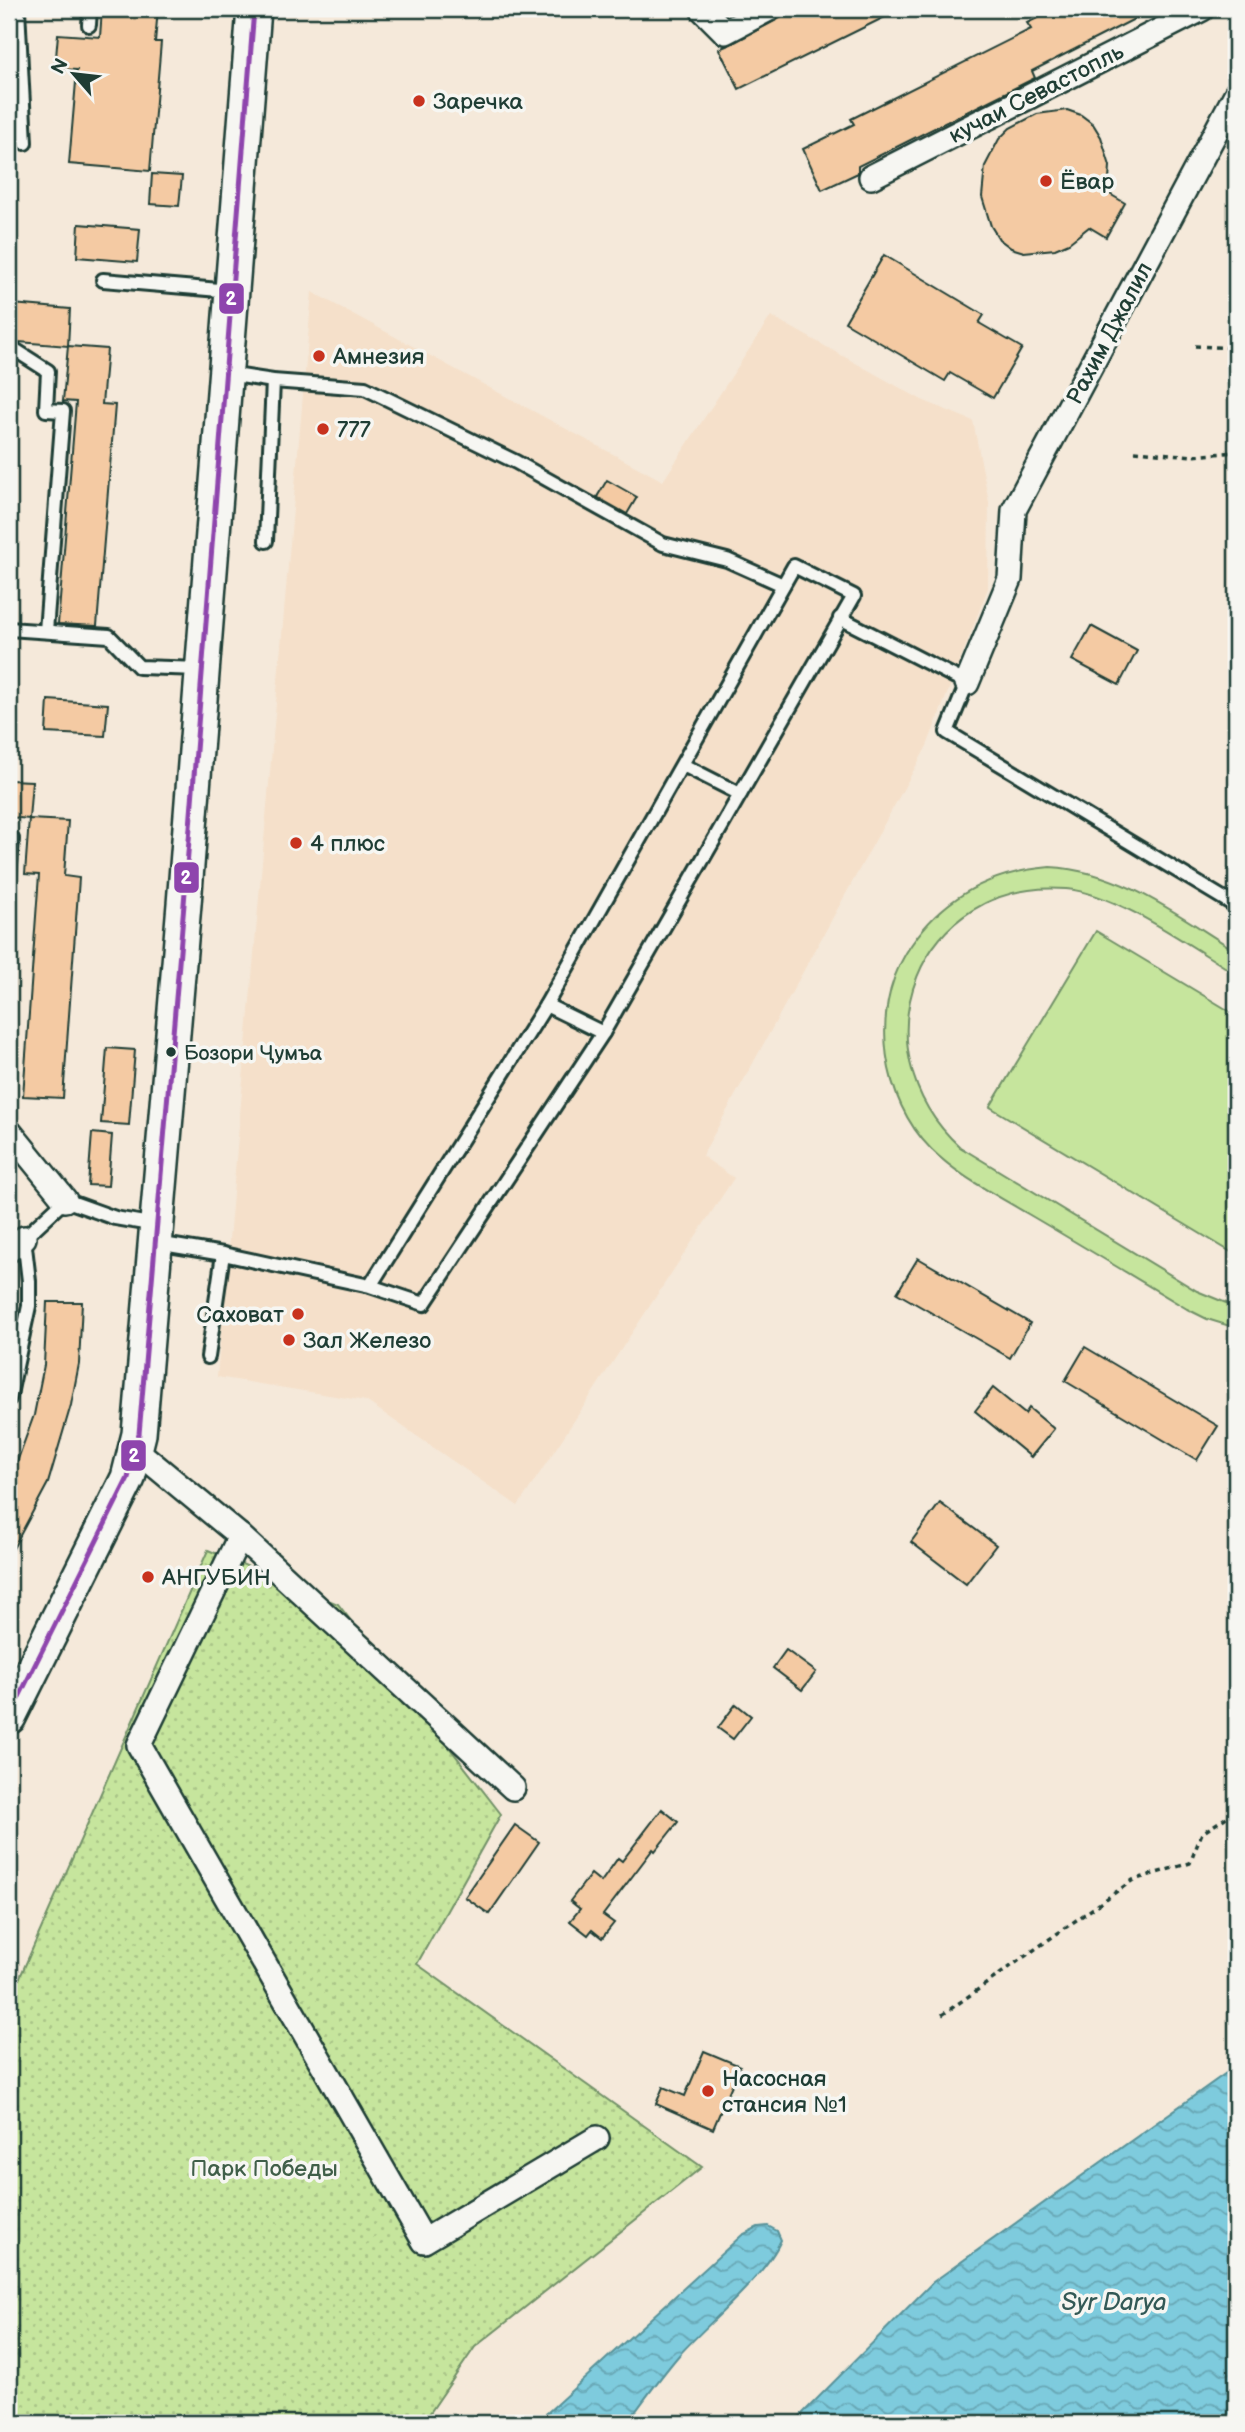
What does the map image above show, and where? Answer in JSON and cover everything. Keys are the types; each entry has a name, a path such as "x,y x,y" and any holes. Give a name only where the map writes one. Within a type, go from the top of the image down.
{"main road":[{"path":"9,1717 128,1478 144,1403 254,9"}],"street":[{"path":"702,9 725,32 769,9"},
{"name":"кучаи Севастопль","path":"871,177 1202,9"},
{"name":"Рахим Джалил","path":"967,683 1010,579 1014,509 1236,94"},
{"path":"9,1131 65,1200"},
{"path":"135,1449 240,1536 513,1788"},
{"path":"240,1536 139,1745 424,2241 597,2138"}],"lane":[{"path":"18,9 25,143"},
{"path":"89,24 90,9"},
{"path":"103,280 232,291"},
{"path":"9,346 48,371 46,410 63,411 46,631"},
{"path":"225,374 365,388 516,462 663,544 727,560 783,585"},
{"path":"265,541 272,380"},
{"path":"9,1399 29,1306 29,1281 16,1244 65,1200 157,1234 223,1254 370,1286 424,1304 603,1032 854,596 794,566 546,1005 370,1286"},
{"path":"840,618 967,683 947,732 1236,906"},
{"path":"9,629 109,636 139,667 203,669"},
{"path":"683,765 740,794"},
{"path":"9,838 12,839 9,879"},
{"path":"546,1005 603,1032"},
{"path":"208,1357 223,1254"}],"path":[{"path":"1195,346 1236,348"},
{"path":"1135,451 1193,456 1236,452"},
{"path":"942,2015 1133,1880 1190,1863 1202,1833 1230,1815 1236,1805"}],"shaded area":[{"path":"312,292 663,481 771,316 922,400 973,421 989,502 988,588 927,746 702,1156 734,1178 518,1506 366,1401 217,1377"}],"green space":[{"path":"1050,867 1101,877 1170,909 1236,951 1236,974 1153,923 1108,900 1066,889 1015,893 972,910 939,939 917,976 907,1019 910,1063 928,1107 960,1147 1197,1291 1236,1307 1236,1328 1187,1309 965,1177 931,1149 914,1129 901,1106 892,1081 885,1028 895,977 906,953 934,917 967,892 1006,875"},
{"path":"1096,931 1236,1015 1236,1255 990,1107"},
{"name":"Парк Победы","path":"208,1550 338,1604 501,1814 417,1964 702,2167 475,2347 423,2423 9,2423 9,2002"}],"water":[{"name":"Syr Darya","path":"1236,2066 1236,2423 793,2423 933,2282"},
{"path":"768,2226 777,2231 781,2240 773,2254 749,2284 680,2354 627,2423 536,2423 742,2235 758,2227"}],"building":[{"path":"102,9 158,9 155,42 161,42 150,171 69,164 77,70 55,69 58,34 100,37"},
{"path":"797,9 901,9 739,89 719,49"},
{"path":"1056,9 1154,9 1032,71 1035,78 858,166 858,173 822,190 803,149 854,124 851,119 1031,29 1027,23"},
{"name":"Ёвар","path":"1067,110 1081,115 1093,124 1101,137 1110,166 1108,193 1125,203 1106,237 1089,227 1069,243 1055,249 1024,252 1011,248 999,239 991,226 982,197 985,166 999,139 1010,128 1037,114"},
{"path":"152,174 182,176 179,206 150,204"},
{"path":"79,224 140,229 137,262 77,257"},
{"path":"884,255 984,315 979,323 1022,348 993,398 950,373 945,381 845,322"},
{"path":"12,304 70,309 68,346 19,342 9,337"},
{"path":"68,346 107,349 102,404 115,405 97,626 58,624 76,402 63,401"},
{"path":"607,480 637,497 627,514 597,497"},
{"path":"1091,626 1137,651 1119,685 1072,660"},
{"path":"48,700 108,704 105,736 46,733"},
{"path":"9,780 32,781 29,819 9,817"},
{"path":"29,819 68,821 64,876 79,878 63,1098 23,1096 39,875 25,874"},
{"path":"107,1048 135,1050 129,1125 101,1123"},
{"path":"92,1133 112,1135 108,1186 88,1185"},
{"path":"918,1258 1030,1323 1010,1358 897,1293"},
{"path":"47,1302 82,1302 79,1364 71,1405 48,1483 9,1556 9,1484 34,1415 44,1365"},
{"path":"1085,1347 1218,1426 1197,1460 1065,1381"},
{"path":"993,1388 1025,1414 1029,1408 1054,1429 1031,1457 975,1411"},
{"path":"940,1503 996,1545 966,1584 911,1542"},
{"path":"786,1650 816,1672 802,1690 773,1668"},
{"path":"736,1704 751,1716 733,1739 718,1728"},
{"path":"662,1809 678,1822 655,1851 653,1849 603,1915 614,1923 602,1938 592,1930 588,1935 570,1921 580,1909 570,1901 591,1874 601,1882 618,1858 622,1861"},
{"path":"515,1825 539,1842 489,1914 465,1897"},
{"name":"Насосная стансия №1","path":"704,2051 740,2066 713,2129 656,2104 663,2087 685,2096"}],"transit line":[{"name":"2","path":"9,1717 128,1478 139,1434 184,904 254,9"}],"place":[{"name":"Заречка","path":"419,101"},
{"name":"Ёвар","path":"1046,181"},
{"name":"Амнезия","path":"319,356"},
{"name":"777","path":"323,429"},
{"name":"4 плюс","path":"296,843"},
{"name":"Бозори Ҷумъа","path":"171,1052"},
{"name":"Саховат","path":"298,1314"},
{"name":"Зал Железо","path":"289,1340"},
{"name":"АНГУБИН","path":"148,1577"},
{"name":"Насосная стансия №1","path":"708,2091"}]}
